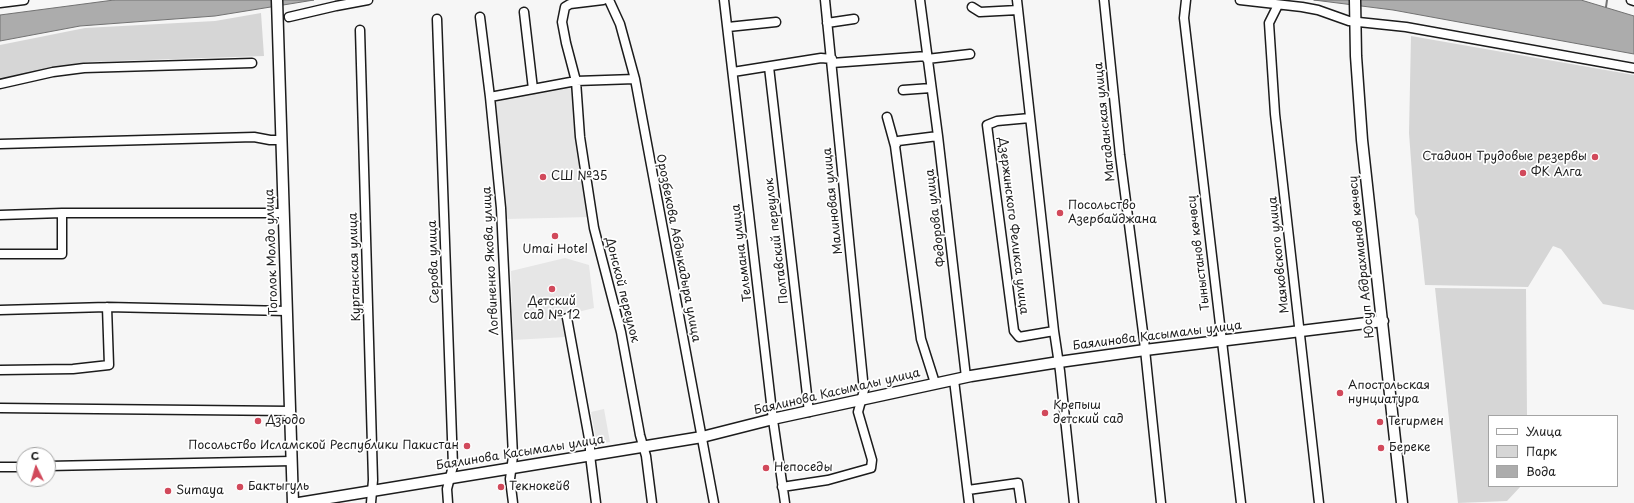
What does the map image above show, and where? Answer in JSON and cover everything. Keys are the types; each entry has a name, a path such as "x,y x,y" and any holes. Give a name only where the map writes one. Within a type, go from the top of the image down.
{"main road":[{"name":"Тоголок Молдо улица","path":"277,0 293,503"},
{"name":"Юсуп Абдрахманов көчөсү","path":"1355,4 1356,56 1362,140 1402,503"},
{"name":"Баялинова Касымалы улица","path":"299,503 702,437 966,377 1145,350 1383,322"}],"street":[{"path":"0,3 24,0"},
{"path":"289,17 368,0"},
{"name":"Донской переулок","path":"603,0 570,4 565,8 562,22 564,36 576,81 580,137 594,228 621,332 643,446 652,503"},
{"name":"Орозбекова Абдыкадыра улица","path":"609,0 620,24 634,79 714,503"},
{"name":"Тельмана улица","path":"724,0 773,420 785,503"},
{"name":"Малиновая улица","path":"782,487 828,480 872,468 872,460 858,412 864,390 825,0"},
{"name":"Федорова улица","path":"920,0 938,136 966,377"},
{"path":"1017,0 1074,503"},
{"name":"Магаданская улица","path":"1104,0 1120,155 1145,350 1161,503"},
{"name":"Тыныстанов көчөсү","path":"1186,0 1184,18 1241,503"},
{"path":"1240,0 1318,10 1356,22 1406,27 1634,68"},
{"name":"Маяковского улица","path":"1278,5 1270,23 1275,114 1320,503"},
{"path":"972,7 980,12 1018,10"},
{"path":"524,12 532,89"},
{"name":"Логвиненко Якова улица","path":"480,17 501,208 513,456 510,479 513,503"},
{"name":"Серова улица","path":"437,19 453,466 447,489 448,503"},
{"path":"827,23 854,19"},
{"path":"728,27 776,22"},
{"name":"Курганская улица","path":"360,30 372,491 371,503"},
{"path":"733,72 820,58 832,61 927,58 970,54"},
{"path":"0,84 53,72 84,68 252,63"},
{"name":"Полтавский переулок","path":"769,67 809,412"},
{"path":"490,97 576,81 634,79"},
{"path":"903,90 931,88"},
{"path":"887,117 895,146 922,339 935,383"},
{"name":"Дзержинского Феликса улица","path":"1030,118 997,121 987,125 1014,331 1019,336 1054,331"},
{"path":"895,146 898,141 938,136"},
{"path":"0,144 254,137 270,140 281,140"},
{"path":"0,254 62,254 62,212"},
{"path":"0,215 62,212 283,213"},
{"path":"0,310 107,307 287,311"},
{"path":"0,370 73,369 109,365 107,307"},
{"path":"567,318 589,436 596,503"},
{"path":"954,380 969,503"},
{"path":"0,408 290,411"},
{"path":"56,466 292,461"},
{"path":"0,467 16,467"},
{"path":"968,490 1018,483 1021,503"}],"shaded area":[{"name":"СШ №35","path":"575,84 590,217 506,219 494,99"},
{"name":"Детский сад № 12","path":"565,258 589,265 594,308 562,316 566,337 513,340 511,271"},
{"path":"604,409 610,442 597,444 591,412"}],"green space":[{"path":"261,13 264,56 86,62 0,78 0,45 85,28 215,21"},
{"name":"ФК Алга","path":"1411,36 1634,75 1634,310 1603,304 1561,249 1553,246 1528,287 1425,285 1418,219 1415,214 1409,133"},
{"path":"1435,288 1526,289 1527,415 1488,415 1488,487 1520,487 1507,501 1458,503"}],"water":[{"path":"114,0 314,0 215,16 80,26 0,41 0,15"},
{"path":"1314,0 1581,0 1634,16 1634,54 1393,10"}],"waterway":[{"path":"1606,7 1607,0"}],"place":[{"name":"Стадион Трудовые резервы","path":"1595,157"},
{"name":"ФК Алга","path":"1523,173"},
{"name":"СШ №35","path":"543,177"},
{"name":"Посольство Азербайджана","path":"1060,213"},
{"name":"Umai Hotel","path":"555,236"},
{"name":"Детский сад № 12","path":"552,289"},
{"name":"Апостольская нунциатура","path":"1340,393"},
{"name":"Крепыш детский сад","path":"1045,413"},
{"name":"Дзюдо","path":"258,421"},
{"name":"Тегирмен","path":"1380,422"},
{"name":"Посольство Исламской Республики Пакистан","path":"467,446"},
{"name":"Береке","path":"1381,448"},
{"name":"Непоседы","path":"766,468"},
{"name":"Бактыгуль","path":"240,487"},
{"name":"Текнокейв","path":"501,487"},
{"name":"Sumaya","path":"168,491"}]}
